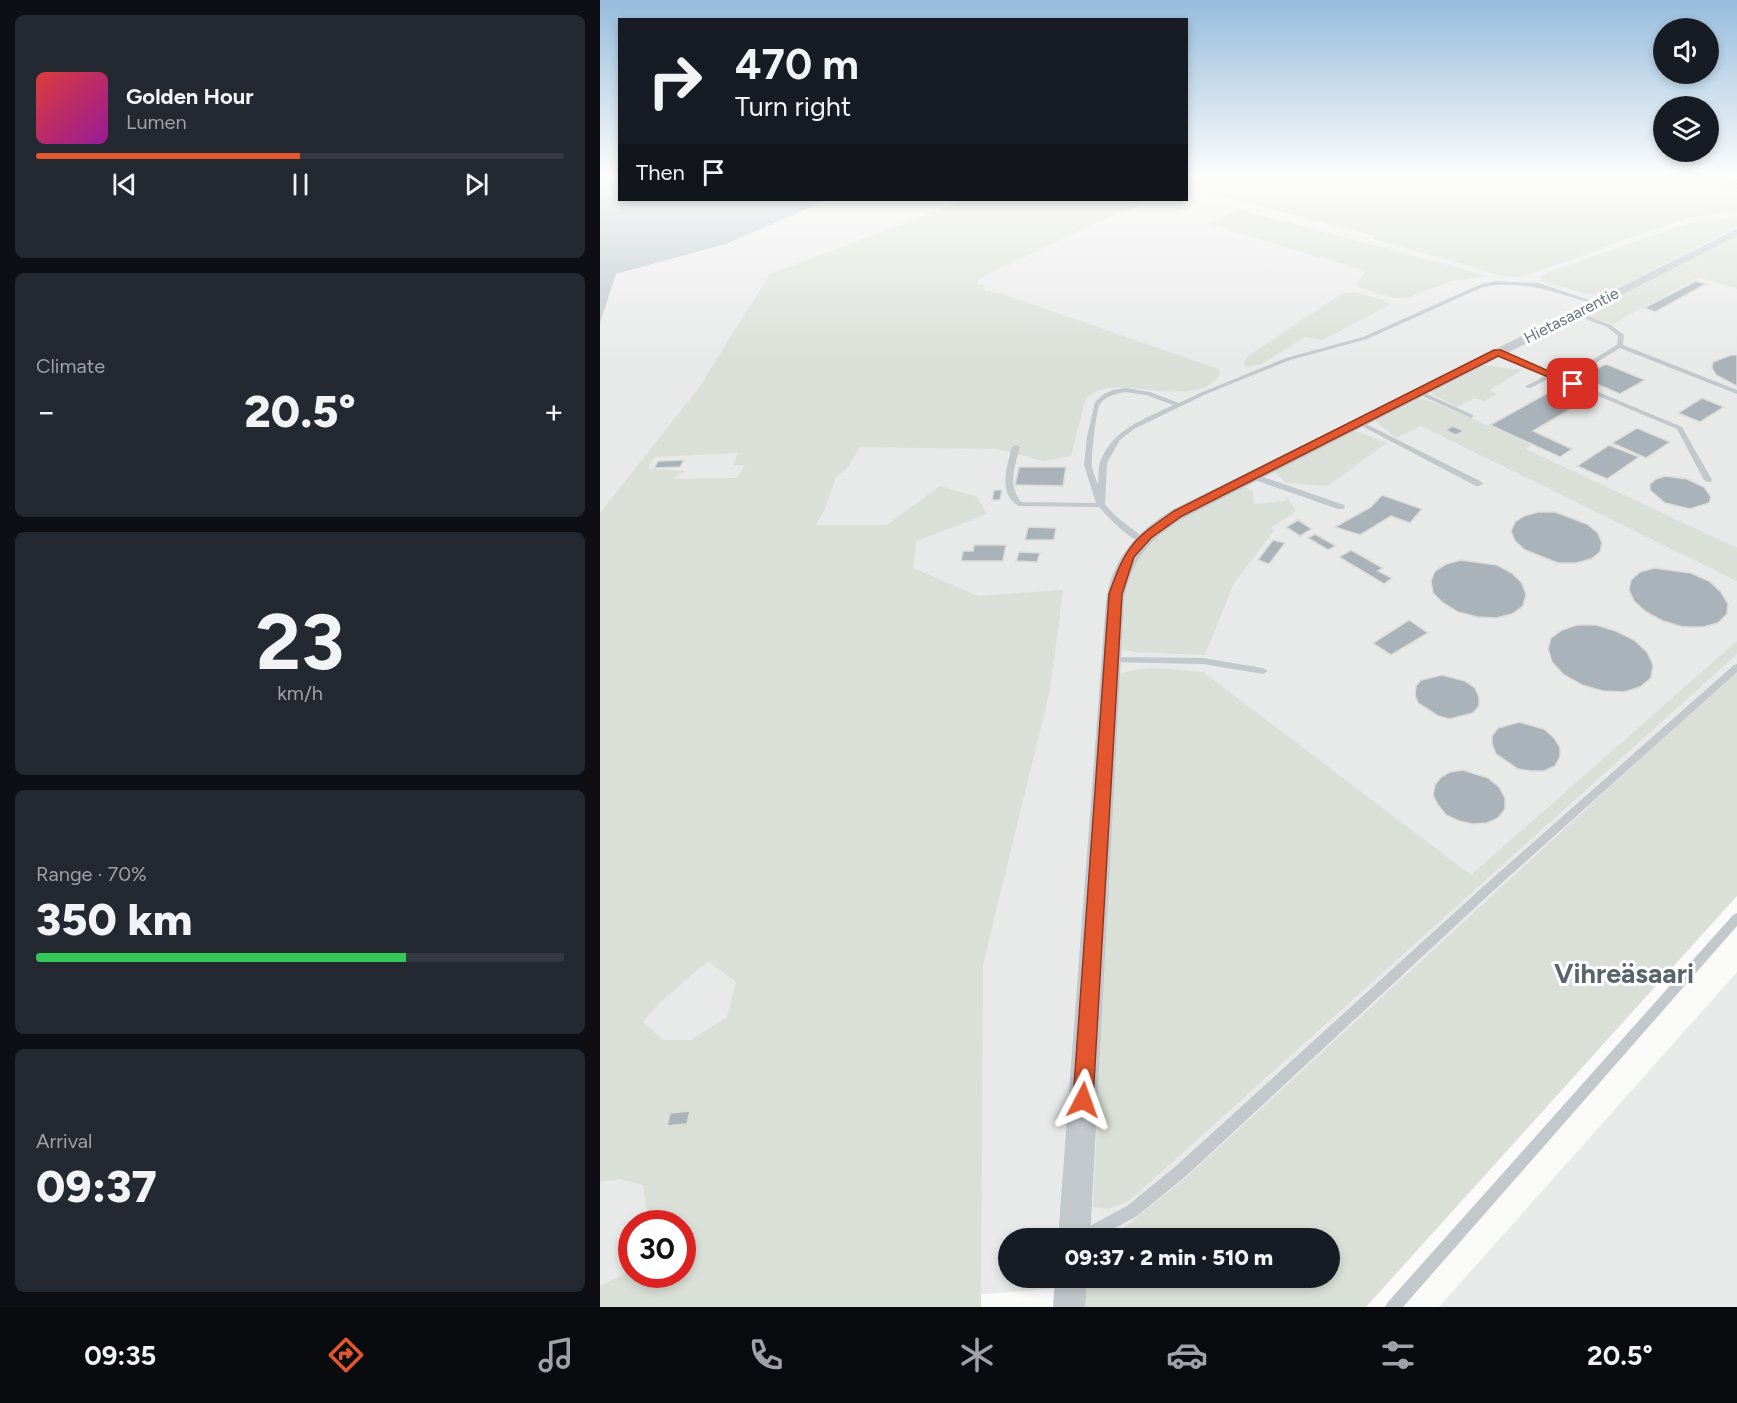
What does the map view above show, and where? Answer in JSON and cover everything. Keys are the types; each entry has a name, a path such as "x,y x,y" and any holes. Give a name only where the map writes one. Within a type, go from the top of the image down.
{"street":[{"name":"Hietasaarentie","path":"1075,1228 1111,660 1118,581 1128,556 1141,540 1171,518 1723,239"},
{"path":"1069,1307 1070,1288"}],"lane":[{"path":"1101,505 1103,463 1117,439 1132,428 1178,405 1288,359 1365,338 1481,286 1509,283 1538,285 1596,303"},
{"path":"1575,314 1609,326 1621,335 1620,346"},
{"path":"1528,387 1552,375 1579,371 1620,346"},
{"path":"1620,346 1737,392"},
{"path":"1498,352 1680,428 1708,480"},
{"path":"1141,540 1115,520 1101,505 1088,465 1090,437 1097,403 1109,394 1133,390 1158,395 1178,405"},
{"path":"1418,392 1471,416"},
{"path":"1358,423 1479,484"},
{"path":"1017,447 1007,482 1011,496 1019,504 1101,505"},
{"path":"1252,476 1341,507"},
{"path":"1111,660 1203,661 1263,671"},
{"path":"1100,1228 1132,1211 1181,1171 1490,886 1737,667"},
{"path":"1393,1307 1737,918"}],"shaded area":[{"path":"600,239 738,239 616,274 600,323"},
{"path":"738,239 1737,239 1737,726 1231,1228 998,1228 998,1288 1063,1288 815,1307 600,1307 600,323 616,274"},
{"path":"862,239 1062,239 979,279 977,284 984,286 985,291 1000,293 1218,369 1220,373 1212,383 1199,389 1166,391 1116,387 1096,391 1086,398 1071,456 1043,461 998,449 860,447 845,471 837,475 824,511 815,525 887,525 940,486 977,497 987,514 916,541 913,568 978,596 1063,590 1050,690 983,965 981,1307 600,1307 600,1286 618,1277 618,1288 696,1288 696,1210 647,1210 643,1185 620,1179 600,1182 600,513 698,389 770,274","holes":["738,453 733,465 745,465 737,478 672,479 685,471 648,469 655,457","708,961 736,982 727,1017 691,1040 663,1040 643,1022 658,1004"]},
{"path":"1259,239 1350,239 1489,276 1452,281 1407,298 1394,298 1358,287 1356,284 1365,273"},
{"path":"1373,239 1628,239 1522,277 1504,276"},
{"path":"1643,239 1713,239 1605,294 1587,294 1541,281 1540,277"},
{"path":"1731,239 1737,239 1737,289 1699,277 1612,324 1587,315 1587,312"},
{"path":"1355,292 1383,300 1390,305 1322,340 1305,337 1262,364 1247,367 1244,364 1247,357 1341,294"},
{"path":"1483,365 1523,370 1489,390 1497,394 1484,401 1475,398 1457,407 1432,394 1432,391"},
{"path":"1419,398 1532,444 1526,449 1737,548 1737,581 1421,426 1396,438 1374,420"},
{"path":"1355,431 1387,443 1327,486 1286,483 1276,473 1276,469"},
{"path":"1245,486 1253,492 1254,504 1284,501 1287,497 1296,511 1271,528 1274,531 1234,583 1205,655 1135,652 1120,649 1125,593 1138,558 1149,544 1178,521"},
{"path":"1737,641 1737,654 1129,1201 1108,1209 1093,1207 1117,680 1120,674 1151,668 1203,672 1471,875"},
{"path":"1737,670 1737,896 1366,1307 1081,1307 1082,1288 1340,1288 1340,1228 1124,1228 1188,1176"},
{"path":"1737,972 1737,1307 1439,1307"}],"building":[{"path":"1696,281 1706,284 1655,312 1644,308"},
{"path":"1737,355 1737,386 1716,375 1712,368 1713,362"},
{"path":"1606,364 1645,380 1620,394 1580,377"},
{"path":"1546,394 1576,406 1533,431 1572,449 1560,457 1490,425"},
{"path":"1702,398 1724,407 1700,422 1678,413"},
{"path":"1453,426 1464,431 1456,435 1445,430"},
{"path":"1637,428 1670,442 1646,458 1612,443"},
{"path":"1609,445 1639,457 1607,479 1577,466"},
{"path":"684,460 680,467 654,468 658,461"},
{"path":"1019,467 1066,467 1063,486 1015,485"},
{"path":"1665,476 1687,479 1704,487 1711,497 1709,503 1690,509 1665,503 1650,490 1650,484"},
{"path":"994,490 1002,490 1000,500 992,500"},
{"path":"1382,495 1422,509 1410,523 1391,516 1360,535 1335,527 1371,507"},
{"path":"1538,512 1555,512 1587,524 1598,533 1602,543 1600,552 1591,559 1576,563 1558,563 1525,550 1515,541 1511,531 1515,522 1524,516"},
{"path":"1298,520 1312,529 1300,536 1286,527"},
{"path":"1028,527 1056,528 1054,540 1025,540"},
{"path":"1315,534 1336,546 1328,550 1308,538"},
{"path":"1273,540 1285,543 1269,564 1258,560"},
{"path":"974,545 1006,545 1003,561 961,561 963,551 973,551"},
{"path":"1351,550 1383,568 1378,571 1392,578 1384,584 1339,557"},
{"path":"1019,552 1040,553 1037,562 1016,561"},
{"path":"1461,560 1497,565 1512,573 1522,583 1526,595 1523,606 1512,614 1496,618 1477,617 1458,612 1443,603 1433,593 1431,581 1435,571 1446,564"},
{"path":"1654,568 1691,573 1709,581 1721,592 1728,604 1727,614 1718,623 1703,627 1683,627 1663,621 1646,612 1634,601 1629,590 1631,580 1640,572"},
{"path":"1409,620 1428,633 1391,655 1373,643"},
{"path":"1577,625 1596,625 1634,640 1647,652 1653,665 1651,678 1640,687 1624,692 1603,691 1582,685 1564,675 1552,662 1548,649 1551,638 1562,630"},
{"path":"1442,675 1465,681 1475,688 1479,697 1479,706 1473,713 1450,719 1438,716 1418,703 1415,695 1416,686 1421,680"},
{"path":"1519,722 1544,729 1554,738 1560,747 1560,757 1555,766 1544,771 1518,769 1496,754 1492,736 1498,728"},
{"path":"1463,770 1488,778 1499,787 1505,798 1505,809 1498,818 1487,823 1473,824 1459,821 1446,815 1438,805 1433,795 1435,785 1441,777 1450,772"},
{"path":"690,1111 687,1124 667,1126 670,1113"}],"district":[{"name":"Vihreäsaari","path":"1624,974"}],"route":[{"path":"1083,1100 1115,594 1128,556 1146,535 1178,514 1498,352 1573,384"}]}
